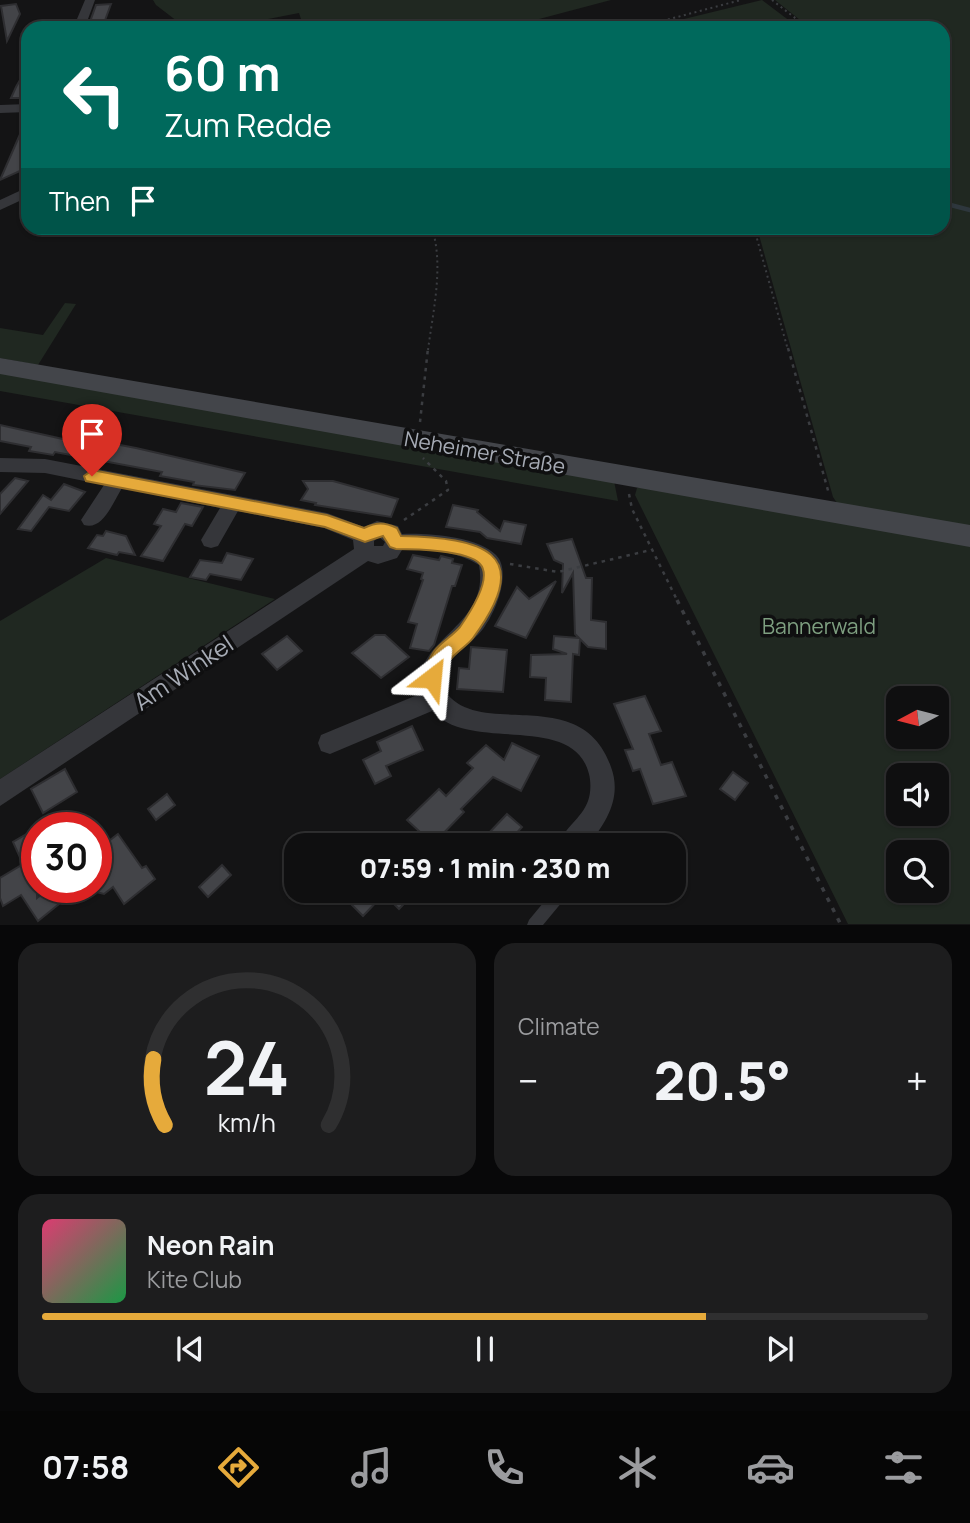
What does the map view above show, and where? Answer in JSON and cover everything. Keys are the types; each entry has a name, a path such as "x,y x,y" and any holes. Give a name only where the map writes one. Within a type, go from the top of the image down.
{"main road":[{"name":"Neheimer Straße","path":"0,366 970,536"}],"street":[{"path":"84,21 82,19 90,0"},
{"path":"0,109 21,108"},
{"path":"0,205 21,194"},
{"path":"4,470 45,466 327,521 365,544"},
{"path":"91,520 117,481"},
{"path":"211,540 233,503"},
{"path":"392,537 469,550 489,561 492,585 486,604 477,620 435,665 432,678 435,699 450,714 461,719 548,728 577,738 588,748 596,760 604,790 600,808 580,833"},
{"name":"Am Winkel","path":"0,794 365,544 371,555 384,555 394,547 392,537"},
{"path":"330,743 435,699"}],"lane":[{"path":"534,925 552,903"}],"path":[{"path":"662,21 741,0"},
{"path":"772,0 799,21"},
{"path":"392,537 448,490 446,481 419,454 418,441 437,273 437,244 434,235"},
{"path":"756,235 834,513"},
{"path":"626,477 632,509 651,549 841,925"},
{"path":"489,561 558,572 651,549"}],"green space":[{"path":"153,0 611,0 532,21 302,21 299,13 258,21 177,21"},
{"path":"762,0 790,21 676,21"},
{"path":"775,0 970,0 970,531 837,503 833,497 759,235 950,235 950,21 801,21"},
{"path":"65,303 76,304 38,365 0,358 0,328 43,335"},
{"path":"0,372 614,481 618,501 0,391"},
{"name":"Bannerwald","path":"644,487 970,544 970,924 848,924 635,495 637,488"},
{"path":"106,558 275,599 0,779 0,621"}],"building":[{"path":"16,4 20,14 7,41 1,6"},
{"path":"111,4 105,21 91,19 96,5"},
{"path":"21,78 21,98 11,98"},
{"path":"21,132 21,169 0,180"},
{"path":"0,425 72,441 73,438 94,440 136,448 245,473 235,490 193,485 194,482 160,476 162,472 55,452 53,455 29,451 31,447 0,441"},
{"path":"15,478 28,481 0,514 0,494"},
{"path":"303,481 333,481 398,499 391,517 315,505 316,503 301,500 308,489"},
{"path":"64,484 85,492 69,511 49,507 31,531 18,529 43,495 51,500"},
{"path":"181,503 203,507 192,526 185,524 163,561 141,556 161,526 154,524 163,509 176,512"},
{"path":"453,505 478,510 477,512 500,531 504,521 526,525 521,544 487,538 480,532 446,527"},
{"path":"106,531 126,536 135,555 119,552 117,555 88,548 97,535 103,536"},
{"path":"572,539 586,578 592,578 591,620 606,622 606,649 588,647 580,639 579,655 573,654 571,702 545,700 546,678 530,677 531,655 567,654 553,649 554,636 579,638 575,634 573,573 562,593 563,564 554,560 547,544"},
{"path":"227,553 253,559 241,580 210,574 206,580 190,577 200,560 222,563"},
{"path":"413,555 439,560 441,556 453,559 452,563 462,565 455,586 452,586 434,645 429,651 410,648 417,624 408,622 423,580 423,573 407,569"},
{"path":"556,581 526,638 495,626 517,587 529,599"},
{"path":"375,635 385,635 409,657 381,678 352,653"},
{"path":"287,636 302,651 277,670 262,654"},
{"path":"471,647 507,650 503,692 457,689 459,668 469,669"},
{"path":"645,696 661,731 649,734 661,765 672,762 686,796 653,804 640,769 633,771 625,750 633,749 614,704"},
{"path":"412,726 423,750 386,766 391,776 375,784 363,760 381,751 377,742"},
{"path":"512,743 539,756 521,791 493,777 461,809 464,812 444,833 421,833 407,820 439,789 446,796 473,768 467,763 486,745 504,760"},
{"path":"65,769 77,792 42,812 31,789"},
{"path":"733,772 748,783 735,800 720,789"},
{"path":"167,794 175,805 156,820 148,809"},
{"path":"507,814 522,827 517,833 489,833"},
{"path":"118,834 142,868 146,866 155,879 124,904 112,888 112,839"},
{"path":"21,837 21,860 13,842"},
{"path":"21,865 21,895 3,906 0,898 0,878"},
{"path":"222,865 231,875 208,897 199,887"},
{"path":"26,903 58,903 59,904 38,921"},
{"path":"350,903 375,903 363,916"},
{"path":"393,903 405,903 399,909"}],"waterway":[{"path":"950,205 970,210"}],"route":[{"path":"92,476 327,521 365,536 370,531 385,530 391,532 396,542 436,543 480,554 489,561 493,573 486,604 465,635 441,656 435,665 432,678"}]}
